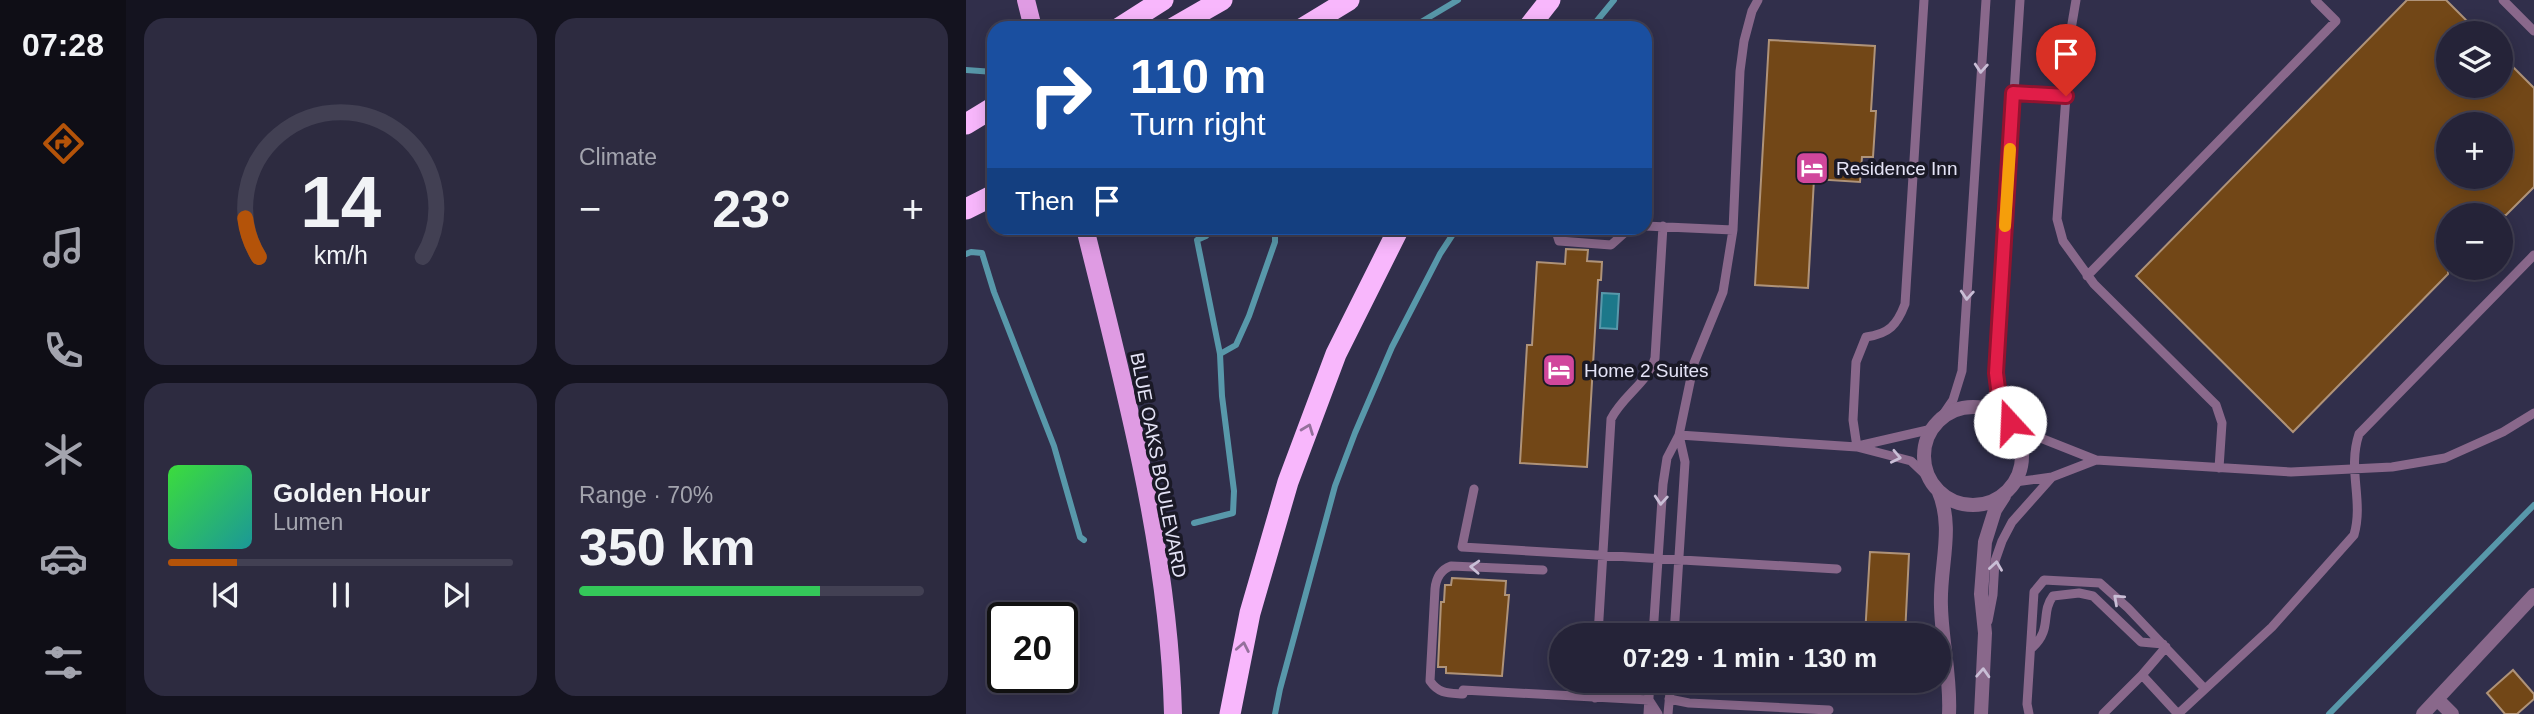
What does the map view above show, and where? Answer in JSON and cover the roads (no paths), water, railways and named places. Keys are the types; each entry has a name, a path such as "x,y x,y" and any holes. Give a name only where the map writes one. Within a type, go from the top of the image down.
{"highway":[{"path":"1130,21 1163,0"},
{"path":"1185,21 1222,0"},
{"path":"1314,21 1349,0"},
{"path":"1534,21 1550,0"},
{"path":"966,124 987,111"},
{"path":"966,136 987,126"},
{"path":"966,209 987,198"},
{"path":"1230,714 1250,613 1288,482 1336,354 1396,235"}],"main road":[{"name":"BLUE OAKS BOULEVARD","path":"1087,235 1140,459 1163,592 1172,673 1173,714"}],"street":[{"path":"1949,714 1951,691 1941,605 1947,536 1945,507 1933,484 1924,454 1936,424 1963,407 1975,406 1988,408 2013,427 2023,458 2021,470 1996,510 1985,542 1981,594 1985,633 1981,714"},
{"path":"1933,484 1947,498 1972,505 1984,504 2011,487"},
{"path":"2423,714 2534,595"},
{"path":"2438,700 2452,714"}],"lane":[{"path":"1654,623 1667,458 1679,435 1694,363 1723,292 1733,230 1740,71 1744,41 1752,11 1758,0"},
{"path":"1857,447 1853,420 1856,362 1866,337 1889,332 1899,319 1905,304 1924,0"},
{"path":"1857,447 1936,424 1953,400 1962,371 1986,0"},
{"path":"2020,0 1996,373 1999,396 2013,427 2096,460 2291,472 2392,467 2445,458 2503,432 2534,413"},
{"path":"2076,0 2066,59 2057,219 2063,241 2087,276 2216,405 2222,423 2219,468"},
{"path":"2087,276 2336,22 2315,0"},
{"path":"2503,0 2534,31"},
{"path":"2013,93 2066,96"},
{"path":"1652,226 1733,230"},
{"path":"1599,623 1611,419 1624,398 1648,377 1656,358 1663,226"},
{"path":"1557,235 1559,241 1611,245 1622,235"},
{"path":"2142,675 2178,714 2272,627 2354,535 2360,517 2353,469 2358,434 2534,255"},
{"path":"1679,435 1857,447 1911,461 1933,484"},
{"path":"1675,623 1685,462 1679,435"},
{"path":"2011,487 2052,477 2096,460"},
{"path":"1985,633 1993,595 1995,561 2002,541 2012,523 2052,477"},
{"path":"1474,489 1462,547 1837,569"},
{"path":"1543,570 1451,566 1445,568 1436,579 1430,681 1435,688 1444,693 1649,700"},
{"path":"2029,714 2026,704 2034,592 2044,580 2100,583 2205,689"},
{"path":"2032,648 2042,639 2048,602 2053,596 2079,593 2093,596 2141,642 2164,646"},
{"path":"2103,714 2142,675 2164,646"},
{"path":"1595,693 1595,698"},
{"path":"1648,714 1649,693"},
{"path":"1668,714 1670,693"},
{"path":"1669,699 1689,703 1829,710"},
{"path":"1649,700 1658,714"}],"waterway":[{"path":"1423,21 1458,0"},
{"path":"1597,21 1614,0"},
{"path":"966,70 987,72"},
{"path":"1194,523 1233,513 1234,491 1222,396 1220,354 1197,240 1207,235"},
{"path":"1220,354 1236,345 1249,316 1275,242 1275,235"},
{"path":"1275,714 1335,486 1392,347 1452,235"},
{"path":"966,254 982,253 994,292 1054,446 1080,537 1084,540"},
{"path":"2329,714 2534,505"}],"place":[{"name":"Residence Inn","path":"1812,168"},
{"name":"Home 2 Suites","path":"1559,370"}]}
